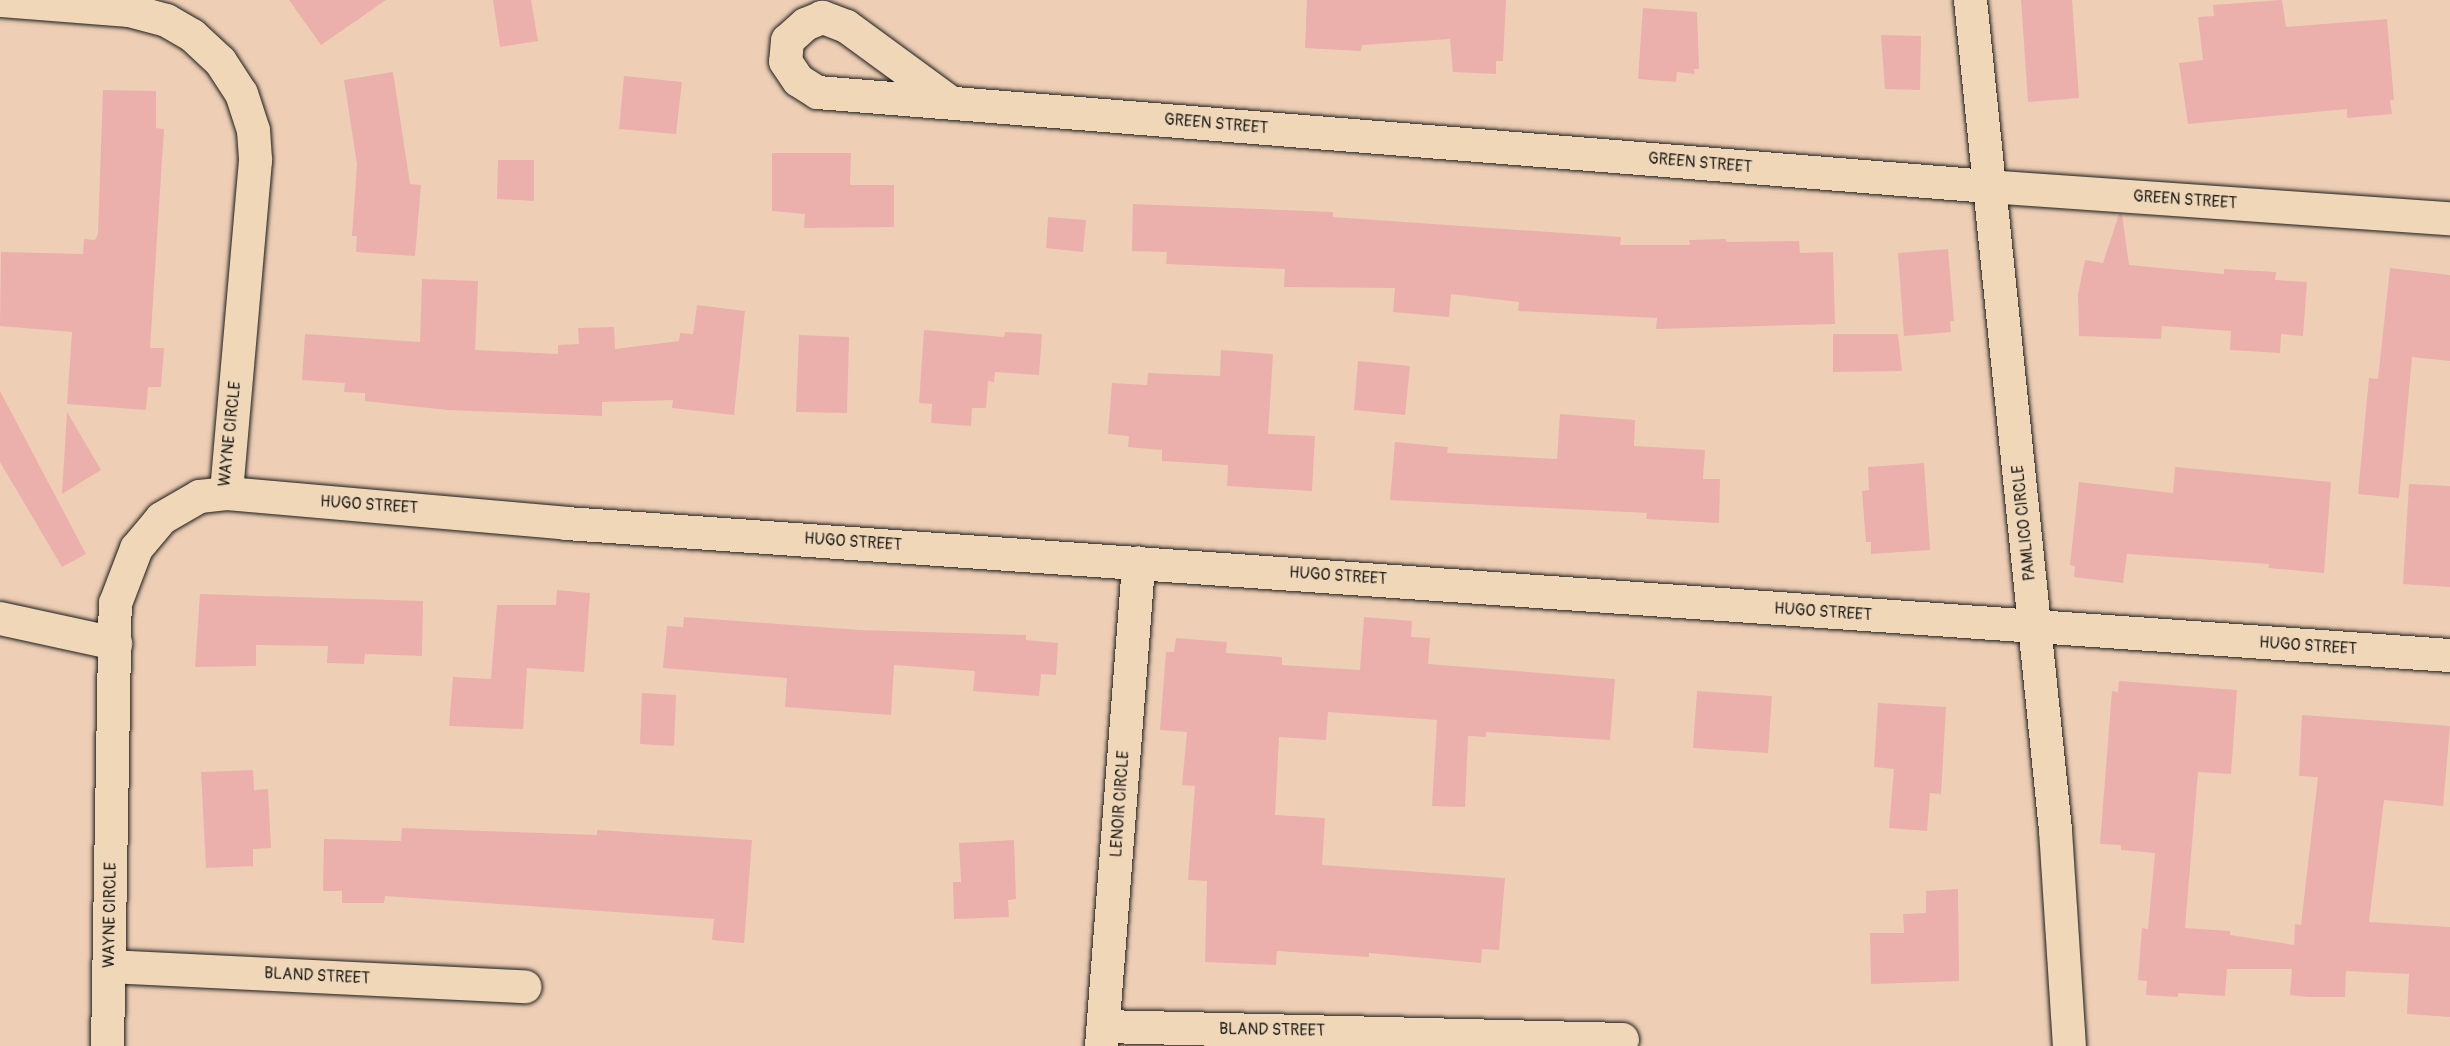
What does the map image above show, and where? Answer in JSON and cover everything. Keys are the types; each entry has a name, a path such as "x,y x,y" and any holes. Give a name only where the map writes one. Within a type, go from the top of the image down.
{"street":[{"name":"WAYNE CIRCLE","path":"1,0 129,10 166,20 184,30 220,61 241,93 253,130 255,159 226,493 199,496 176,507 136,549 115,603 108,1046"},
{"name":"PAMLICO CIRCLE","path":"1970,0 1987,186 2036,628 2055,830 2069,1046"},
{"name":"GREEN STREET","path":"950,102 1987,186 2450,218"},
{"name":"HUGO STREET","path":"226,493 566,523 1138,562 2036,628 2450,655"},
{"name":"LENOIR CIRCLE","path":"1102,1036 1138,562"},
{"path":"0,618 115,643"},
{"name":"BLAND STREET","path":"110,966 525,986"},
{"name":"BLAND STREET","path":"1102,1036 1622,1039"}],"building":[{"path":"289,0 386,0 321,45"},
{"path":"493,0 531,0 538,41 500,47"},
{"path":"1307,0 1506,0 1503,61 1496,61 1496,74 1453,72 1450,39 1362,45 1361,51 1305,48"},
{"path":"2021,0 2072,0 2079,98 2028,102"},
{"path":"2282,0 2286,27 2387,19 2394,100 2390,100 2392,114 2347,118 2347,109 2188,124 2179,63 2203,60 2198,17 2214,16 2213,5"},
{"path":"1643,8 1697,12 1699,69 1694,69 1695,74 1677,72 1676,82 1638,79"},
{"path":"1881,35 1921,36 1920,90 1885,89"},
{"path":"393,72 410,184 421,185 415,256 356,252 357,236 352,236 357,164 344,80"},
{"path":"624,76 682,82 676,134 619,129"},
{"path":"103,90 156,91 156,128 164,129 150,348 164,348 161,387 148,387 146,410 67,404 72,332 0,326 1,252 83,254 84,239 95,240 98,234"},
{"path":"772,153 851,153 850,185 894,185 894,227 804,228 805,214 772,211"},
{"path":"498,160 534,160 534,201 497,199"},
{"path":"1133,204 1333,212 1333,217 1621,237 1620,245 1690,245 1689,240 1726,239 1726,242 1799,241 1800,253 1833,252 1835,324 1656,329 1657,318 1518,311 1519,302 1451,294 1449,317 1393,312 1395,288 1284,287 1285,269 1166,264 1167,252 1132,251"},
{"path":"2119,214 2122,214 2129,265 2224,274 2224,269 2276,272 2275,280 2307,282 2303,336 2281,334 2280,353 2230,350 2231,331 2162,326 2161,339 2079,336 2078,294 2085,260 2103,263"},
{"path":"1048,217 1086,220 1083,252 1046,248"},
{"path":"1948,249 1954,321 1950,321 1951,332 1904,336 1898,253"},
{"path":"2390,268 2450,275 2450,361 2412,357 2399,498 2358,494 2369,378 2378,379"},
{"path":"422,279 478,281 475,350 558,354 558,345 579,344 578,328 614,327 615,349 679,341 680,333 693,334 697,305 745,311 734,415 672,408 673,400 602,402 602,416 447,410 365,401 365,393 344,392 345,383 302,380 305,334 420,342"},
{"path":"924,330 1004,337 1005,332 1042,334 1039,375 995,372 994,382 988,381 986,408 972,408 971,426 931,423 932,404 919,403"},
{"path":"1833,334 1898,334 1902,371 1833,372"},
{"path":"799,335 849,337 847,413 796,412"},
{"path":"1221,350 1273,354 1268,434 1315,436 1312,491 1227,486 1228,465 1162,461 1162,450 1128,447 1129,436 1108,434 1112,383 1147,385 1148,373 1220,376"},
{"path":"1358,361 1410,366 1405,415 1354,410"},
{"path":"0,391 86,554 62,567 0,462"},
{"path":"67,412 101,470 62,494"},
{"path":"1560,414 1635,420 1634,446 1705,450 1703,479 1720,479 1719,523 1646,519 1647,513 1390,500 1395,442 1448,447 1447,453 1557,459"},
{"path":"1924,463 1930,550 1871,554 1871,542 1866,542 1862,491 1869,490 1868,467"},
{"path":"2175,467 2331,482 2324,573 2268,568 2269,564 2127,554 2123,583 2074,577 2075,566 2070,565 2079,482 2173,493"},
{"path":"2409,484 2450,486 2450,587 2403,584"},
{"path":"557,590 590,593 584,672 527,668 523,729 449,726 453,677 491,679 497,605 556,605"},
{"path":"200,594 423,601 422,656 365,654 364,664 327,663 328,646 256,645 256,666 195,667"},
{"path":"684,617 860,630 1026,635 1026,640 1058,643 1056,675 1041,674 1039,696 973,691 975,671 894,665 891,715 785,707 787,678 663,668 667,626 683,627"},
{"path":"1364,617 1412,621 1411,637 1430,638 1428,664 1615,679 1610,740 1486,732 1486,737 1468,736 1465,807 1432,806 1437,720 1328,712 1326,740 1279,737 1275,815 1325,818 1322,865 1505,878 1499,950 1482,949 1481,963 1369,953 1369,957 1277,951 1276,965 1205,962 1207,881 1188,880 1195,786 1182,785 1187,732 1160,730 1166,652 1174,652 1176,638 1227,642 1226,653 1282,657 1282,665 1360,670"},
{"path":"2119,681 2237,690 2231,774 2198,772 2185,928 2230,931 2230,935 2294,945 2295,924 2301,925 2318,777 2299,776 2302,715 2450,726 2443,806 2384,800 2369,922 2450,927 2450,1017 2407,1014 2409,974 2346,971 2345,997 2308,997 2290,995 2292,969 2227,969 2225,996 2178,993 2178,997 2146,995 2147,981 2138,980 2142,928 2148,929 2155,853 2121,850 2121,845 2100,844 2112,691 2118,692"},
{"path":"1697,691 1772,696 1768,753 1693,748"},
{"path":"642,693 676,695 674,746 640,744"},
{"path":"1878,703 1946,707 1941,794 1930,793 1927,831 1889,828 1894,769 1874,767"},
{"path":"253,770 254,790 268,789 271,848 253,849 253,866 206,868 201,772"},
{"path":"402,828 597,835 597,830 752,840 744,943 712,940 714,919 385,896 384,903 342,903 342,891 323,891 324,839 401,841"},
{"path":"1014,840 1016,899 1008,900 1009,917 954,919 953,882 961,882 959,843"},
{"path":"1958,889 1959,981 1871,984 1870,933 1904,933 1903,914 1926,913 1926,891"}]}
